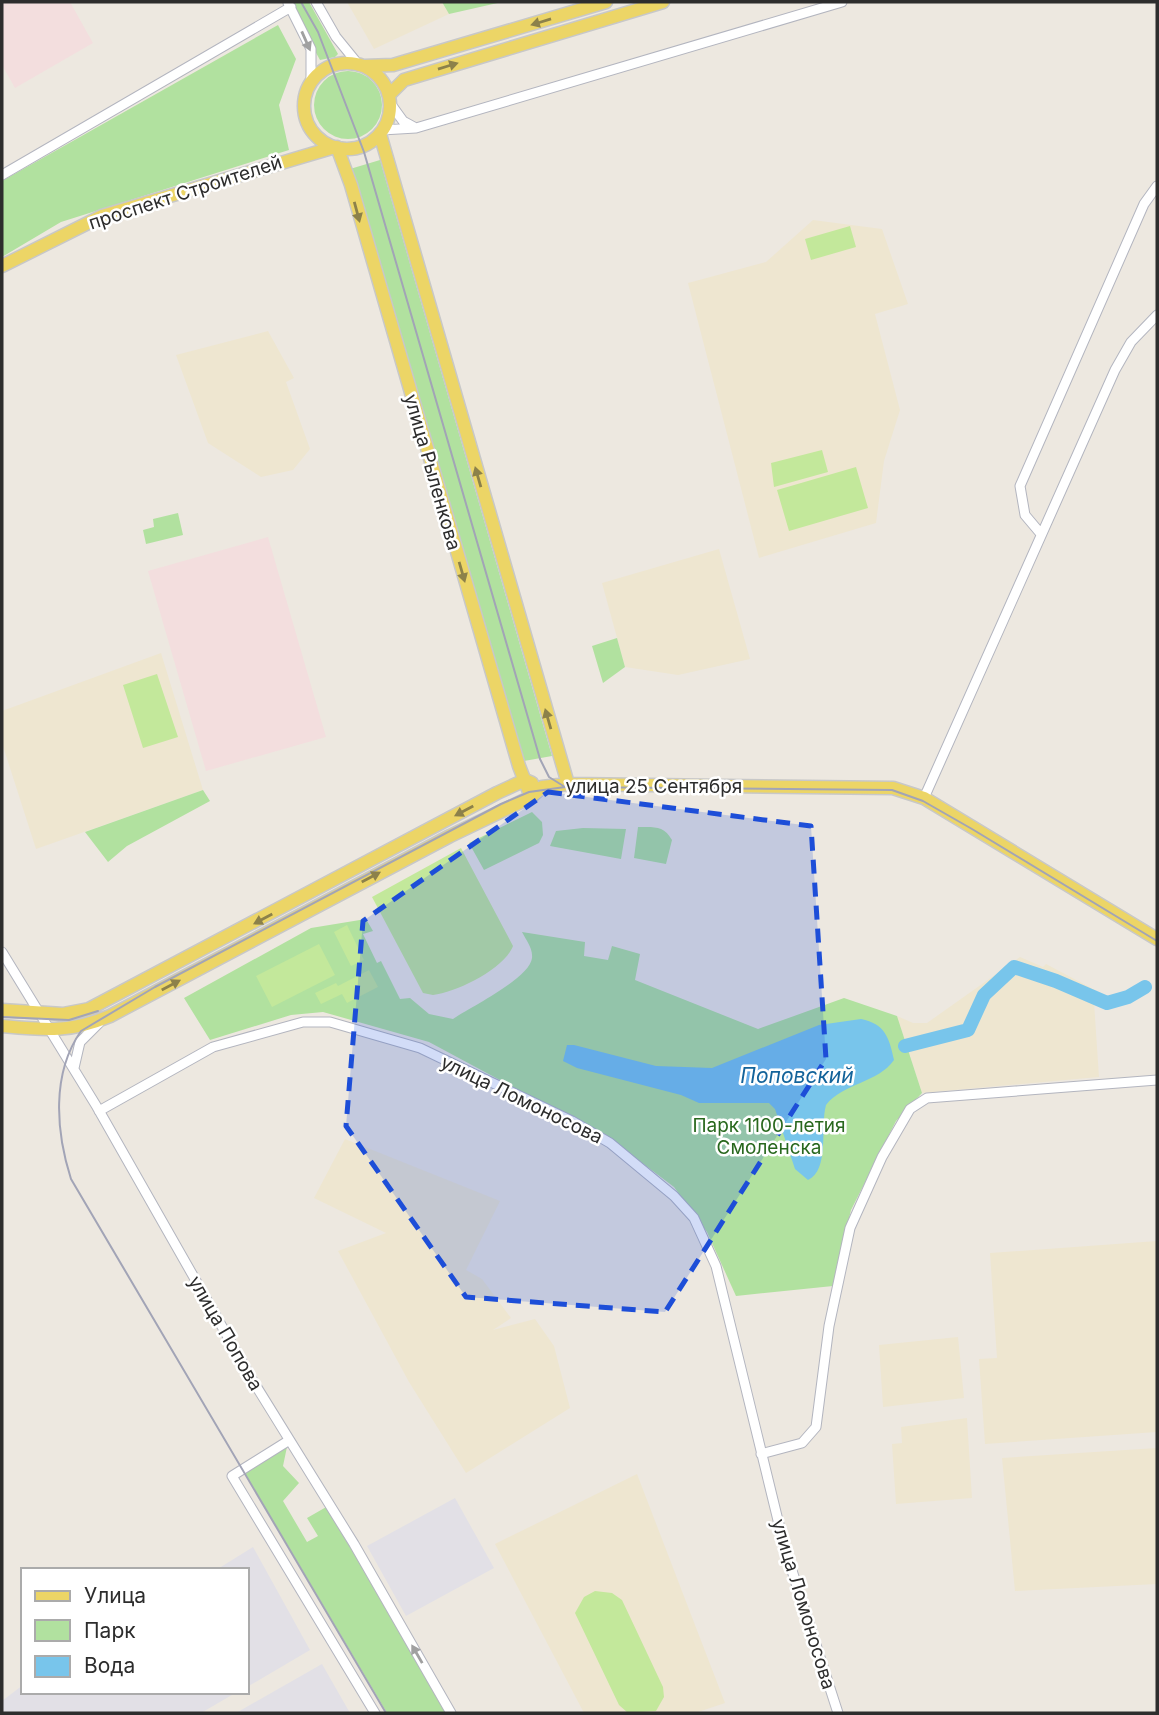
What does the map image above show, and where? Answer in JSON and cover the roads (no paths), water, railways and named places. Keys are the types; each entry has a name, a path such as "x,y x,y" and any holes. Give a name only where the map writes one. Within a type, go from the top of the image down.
{"main road":[{"path":"295,157 310,139 304,105 311,82 331,66 393,65 606,2"},
{"path":"568,784 382,150 381,132 389,99 404,80 663,2"},
{"path":"361,65 375,73 389,99"},
{"path":"310,128 317,136 336,147 362,146 381,132"},
{"name":"проспект Строителей","path":"2,266 102,216 336,147"},
{"name":"улица Рыленкова","path":"336,147 351,185 531,797"},
{"path":"2,1010 72,1014 98,1005 525,780 542,787"},
{"name":"улица 25 Сентября","path":"2,1026 50,1030 84,1027 110,1016 460,830 531,797 542,787 568,784 893,788 924,798 1157,939"}],"street":[{"path":"316,2 336,37 361,65"},
{"path":"381,132 416,128 842,2"},
{"path":"2,175 289,4 311,49 311,82"},
{"path":"389,99 403,121 416,128"},
{"path":"1041,534 1026,515 1020,486 1144,204 1157,187"},
{"path":"924,798 1115,370 1131,342 1157,315"},
{"name":"улица Попова","path":"2,952 99,1111 288,1441 354,1544 451,1713"},
{"path":"74,1069 76,1050 86,1033 110,1016"},
{"name":"улица Ломоносова","path":"99,1111 213,1046 303,1022 330,1022 417,1047 572,1121 610,1143 674,1196 694,1218 716,1266 785,1549 838,1713"},
{"path":"761,1454 803,1443 816,1427 828,1326 844,1248 866,1188 910,1109 927,1098 1157,1080"},
{"path":"288,1441 232,1476 375,1713"}],"water":[{"name":"Поповский","path":"861,1019 881,1028 894,1060 879,1074 842,1092 826,1105 822,1157 815,1175 808,1180 795,1169 775,1109 769,1103 699,1103 681,1095 577,1068 563,1061 567,1045 574,1045 656,1066 712,1068 819,1025"}],"waterway":[{"path":"905,1046 968,1030 984,995 1014,967 1056,981 1107,1003 1128,997 1145,987"}],"tram line":[{"path":"301,2 318,32 364,152 540,759 549,777 565,787"},
{"path":"386,1713 71,1179 62,1142 59,1103 65,1066 81,1031 155,987 501,804 529,792 565,787 892,790 923,801 1157,941"},
{"path":"2,1017 69,1020 98,1011"}],"park label":[{"name":"Парк 1100-летия Смоленска","path":"769,1136"}]}
